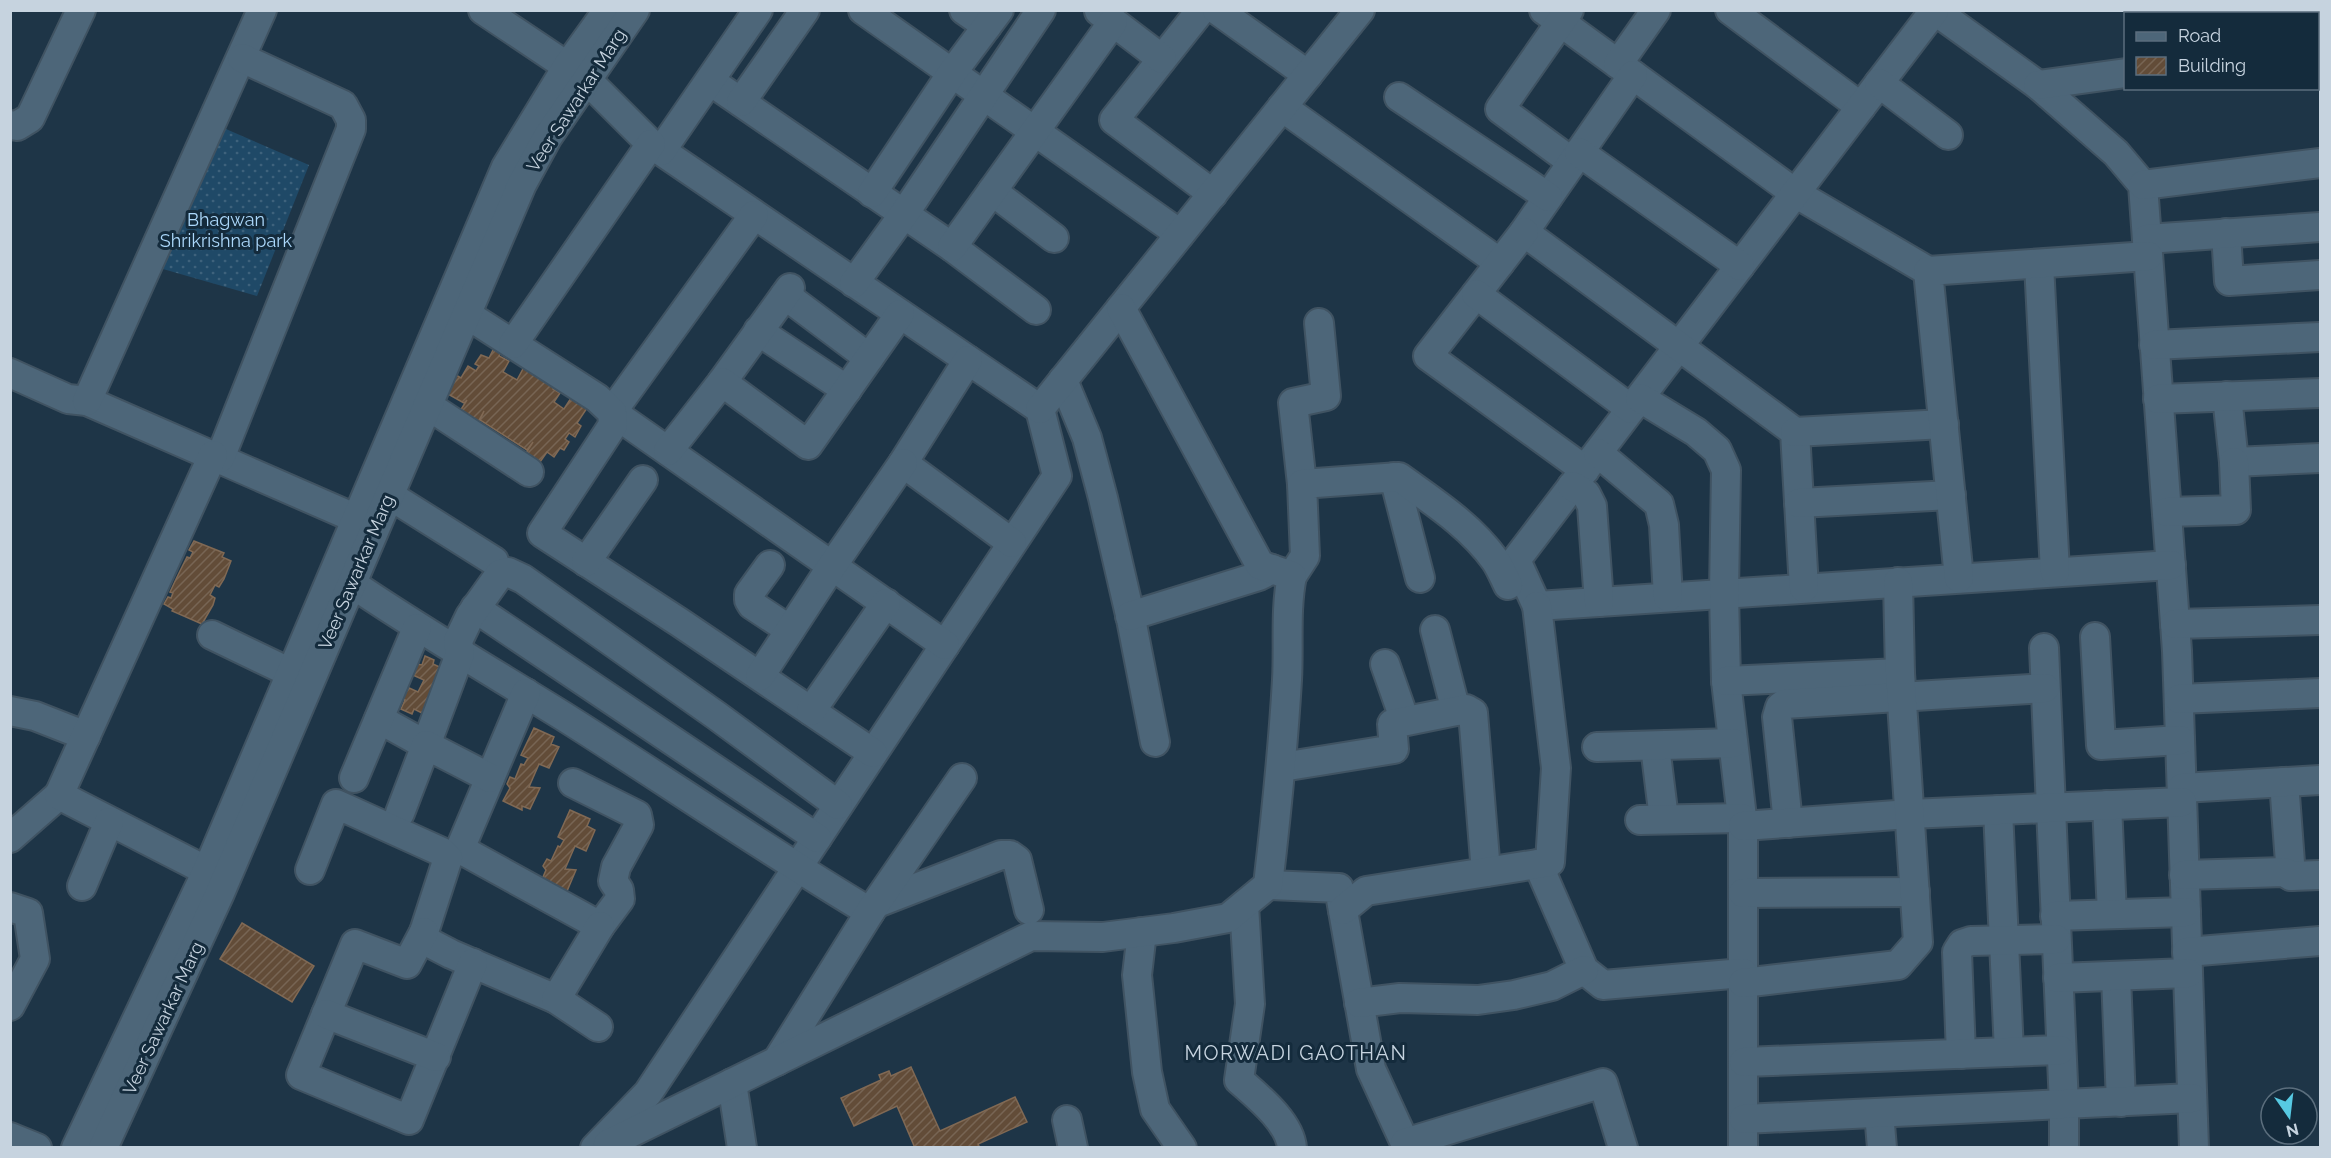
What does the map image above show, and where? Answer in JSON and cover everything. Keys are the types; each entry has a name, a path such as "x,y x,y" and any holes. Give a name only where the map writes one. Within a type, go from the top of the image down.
{"street":[{"path":"10,125 17,126 30,118 81,10"},
{"path":"87,402 262,10"},
{"path":"483,10 577,73 656,148 1040,409 1057,476 648,1093 595,1148"},
{"name":"Veer Sawarkar Marg","path":"76,1148 178,958 220,893 351,583 365,523 389,495 522,184 547,138 608,10"},
{"name":"Veer Sawarkar Marg","path":"103,1148 178,958 207,871 291,673 365,523 506,167 577,73 635,10"},
{"path":"513,344 656,148 710,81 758,10"},
{"path":"741,102 805,10"},
{"path":"863,10 1180,234"},
{"path":"854,283 904,214 1041,10"},
{"path":"1201,10 1114,120 1213,194"},
{"path":"1217,10 1308,75"},
{"path":"1040,409 1360,10"},
{"path":"1656,10 1576,157 1524,232 1428,356 1585,470 1659,504 1664,525 1668,597"},
{"path":"1730,10 1861,107"},
{"path":"1343,910 1366,891 1551,862 1556,768 1537,606 1516,560 1934,11 2038,86 2116,153 2143,185 2179,699 2194,1148"},
{"path":"1740,266 1500,109 1558,15 1625,69 1795,193 1928,271 2039,264 2147,248 2226,232 2320,227"},
{"path":"872,193 952,73 983,16"},
{"path":"952,247 1035,131 1106,16 1162,59"},
{"path":"10,838 58,795 217,456 351,129 351,120 344,105 242,58"},
{"path":"2038,86 2124,73"},
{"path":"710,81 952,247 1036,310"},
{"path":"1879,83 1948,135"},
{"path":"1399,97 1548,197"},
{"path":"1282,107 1500,263"},
{"path":"2143,185 2320,163"},
{"path":"992,191 1054,238"},
{"path":"754,215 612,412 613,425 542,533 873,753"},
{"path":"1524,232 1795,432 1944,424"},
{"path":"2226,232 2229,281 2320,275"},
{"path":"2039,264 2055,572"},
{"path":"1928,271 1959,578"},
{"path":"668,452 722,382 787,291 869,358"},
{"path":"1476,294 1635,403 1696,432 1717,450 1726,470 1724,593 1726,681 1742,822 1743,1148"},
{"path":"1121,308 1260,565 1282,572"},
{"path":"466,314 597,398 612,412 668,452 945,645"},
{"path":"722,382 808,445 900,314"},
{"path":"1130,616 1259,576 1282,572 1305,556 1302,484 1293,403 1326,396 1319,323"},
{"path":"758,331 847,390"},
{"path":"2154,345 2320,337"},
{"path":"760,676 903,463 968,360"},
{"path":"10,373 68,399 87,402 217,456 365,523"},
{"path":"1063,380 1087,438 1130,616 1155,742"},
{"path":"2158,399 2320,393"},
{"path":"2167,512 2236,510 2227,396"},
{"path":"427,405 529,472"},
{"path":"1795,432 1804,588"},
{"path":"2234,462 2320,458"},
{"path":"903,463 1012,543"},
{"path":"1585,470 1586,494 1592,506 1599,602"},
{"path":"1394,477 1420,578"},
{"path":"1302,484 1399,477 1446,511 1480,542 1496,561 1508,585"},
{"path":"586,562 644,480"},
{"path":"389,495 494,561"},
{"path":"1799,503 1951,495"},
{"path":"770,565 749,594 749,600 752,605 790,630"},
{"path":"1537,606 2171,565"},
{"path":"400,813 460,654 458,641 476,608 500,574 508,572 523,579 838,805"},
{"path":"1268,885 1282,766 1289,651 1289,592 1282,572"},
{"path":"1538,864 1584,970 1603,985 1743,978 1898,965 1918,942 1901,685 1898,582"},
{"path":"351,583 417,628 526,693 797,869 874,907 1001,855 1010,855 1017,860 1029,910"},
{"path":"811,711 886,603"},
{"path":"476,608 817,838"},
{"path":"2175,624 2320,620"},
{"path":"354,778 417,628"},
{"path":"1435,630 1456,711"},
{"path":"212,635 291,673"},
{"path":"2095,637 2101,745 2180,740"},
{"path":"2044,648 2064,1148"},
{"path":"1385,664 1405,721"},
{"path":"1726,681 2045,688"},
{"path":"1788,823 1777,717 1780,707 1784,704 1901,685"},
{"path":"526,693 460,849 600,927"},
{"path":"2179,699 2320,693"},
{"path":"1282,766 1394,749 1392,723 1467,709 1473,714 1486,872"},
{"path":"10,711 35,716 86,736"},
{"path":"379,719 490,778"},
{"path":"1598,747 1732,743"},
{"path":"1655,746 1652,819 1788,823 1910,813 2107,805 2284,782 2320,780"},
{"path":"777,1061 874,907 962,778"},
{"path":"2284,782 2291,876"},
{"path":"556,999 620,899 619,890 613,881 616,867 639,825 637,815 573,783"},
{"path":"58,795 207,871"},
{"path":"310,870 336,804 442,852 448,858 424,932 406,964 355,944 301,1075 409,1120 473,963"},
{"path":"2107,805 2112,914"},
{"path":"1998,810 2009,1052"},
{"path":"82,885 109,822"},
{"path":"2184,875 2284,872 2291,876 2320,875"},
{"path":"601,1148 1031,936 1103,937 1228,918 1268,885 1339,888 1371,1069 1405,1145 1603,1083 1623,1148"},
{"path":"1743,893 1915,892"},
{"path":"1244,905 1250,1004 1239,1080 1267,1104 1292,1137 1292,1148"},
{"path":"10,907 28,913 34,960 10,1006"},
{"path":"1961,1054 1957,952 1962,944 1971,941 2003,940 2112,914 2186,912"},
{"path":"424,932 426,941 556,999 598,1027"},
{"path":"1142,932 1137,975 1147,1072 1155,1109 1182,1148"},
{"path":"2058,978 2116,976 2320,941"},
{"path":"1359,1003 1400,998 1478,1000 1514,996 1552,986 1584,970"},
{"path":"2116,976 2121,1102"},
{"path":"326,1014 436,1057"},
{"path":"1743,1062 2060,1050"},
{"path":"732,1083 742,1148"},
{"path":"1743,1119 2192,1098"},
{"path":"1879,1113 1882,1148"},
{"path":"1067,1120 1073,1148"},
{"path":"10,1137 37,1148"}],"green space":[{"name":"Bhagwan Shrikrishna park","path":"219,126 309,165 257,296 149,265"}],"building":[{"path":"495,346 502,350 499,356 509,361 503,372 517,380 524,367 553,384 553,389 560,393 554,402 564,409 571,398 587,408 577,423 581,426 575,437 569,433 565,439 569,442 564,450 560,448 554,457 547,452 540,462 526,453 533,442 527,450 480,420 484,411 478,422 460,411 467,400 464,403 446,393 456,375 461,378 468,366 476,371 479,366 475,364 481,355 489,358"},
{"path":"194,541 224,553 222,557 231,561 224,579 219,587 215,585 210,595 215,598 202,624 172,611 173,609 164,604 168,597 171,598 173,593 170,592 177,577 187,557 190,558 193,552 189,550"},
{"path":"425,656 434,660 433,664 444,669 424,714 414,709 412,714 401,709 405,700 402,699 407,687 418,692 424,680 413,675 417,664 422,665"},
{"path":"534,728 554,737 551,744 559,747 549,768 539,764 529,787 540,788 530,809 522,806 522,810 503,801 510,788 507,784 510,777 515,779 521,764 524,765 528,758 521,755"},
{"path":"570,810 590,819 587,826 595,830 586,851 575,846 565,869 576,870 567,891 540,884 546,870 543,866 547,859 551,861 558,846 560,847 564,840 558,837"},
{"path":"242,923 314,966 292,1002 220,959"},
{"path":"911,1067 940,1131 1015,1097 1027,1122 978,1144 980,1148 915,1148 897,1106 854,1126 841,1098 881,1080 879,1075 889,1071 891,1076"}],"district":[{"name":"MORWADI GAOTHAN","path":"1296,1053"}]}
